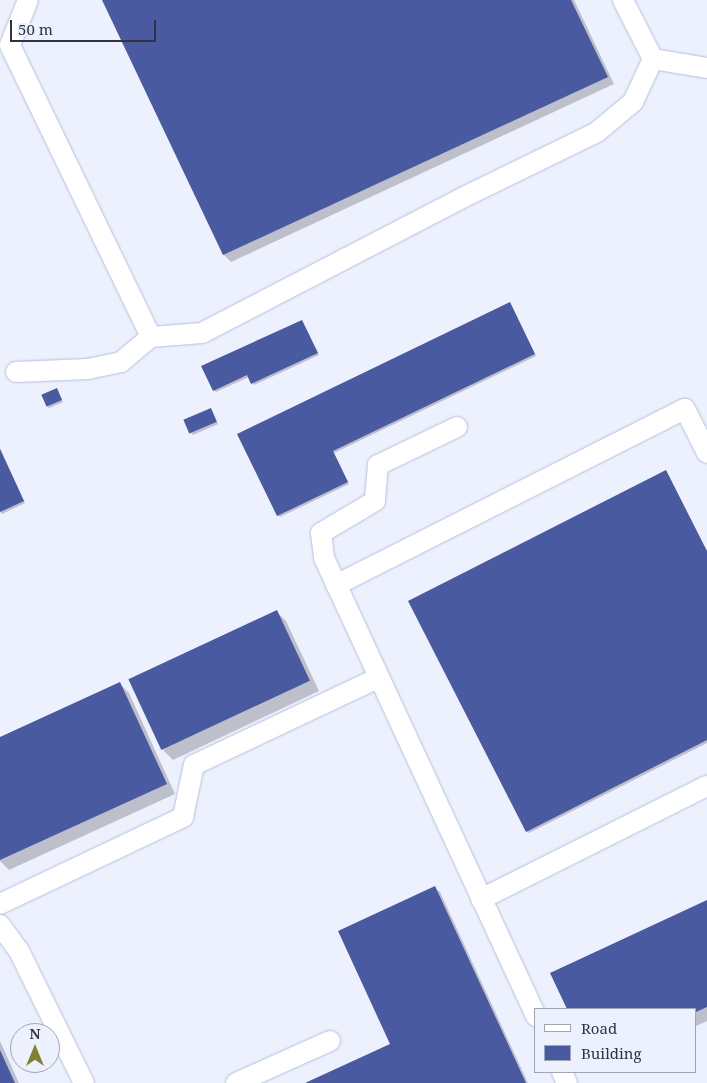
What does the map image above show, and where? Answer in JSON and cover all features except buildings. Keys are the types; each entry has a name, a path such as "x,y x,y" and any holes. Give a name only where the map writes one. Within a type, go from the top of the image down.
{"lane":[{"path":"28,0 10,45 151,337"},
{"path":"623,0 653,59"},
{"path":"16,372 88,369 121,362 151,337 202,333 464,197 597,132 633,102 653,59"},
{"path":"653,59 707,68"},
{"path":"336,585 684,409 707,453"},
{"path":"457,427 378,465 375,501 321,533 324,558 534,1012"},
{"path":"0,904 183,817 194,765 378,678"},
{"path":"481,899 707,786"},
{"path":"0,925 19,951 84,1083"},
{"path":"236,1083 330,1041"}]}
